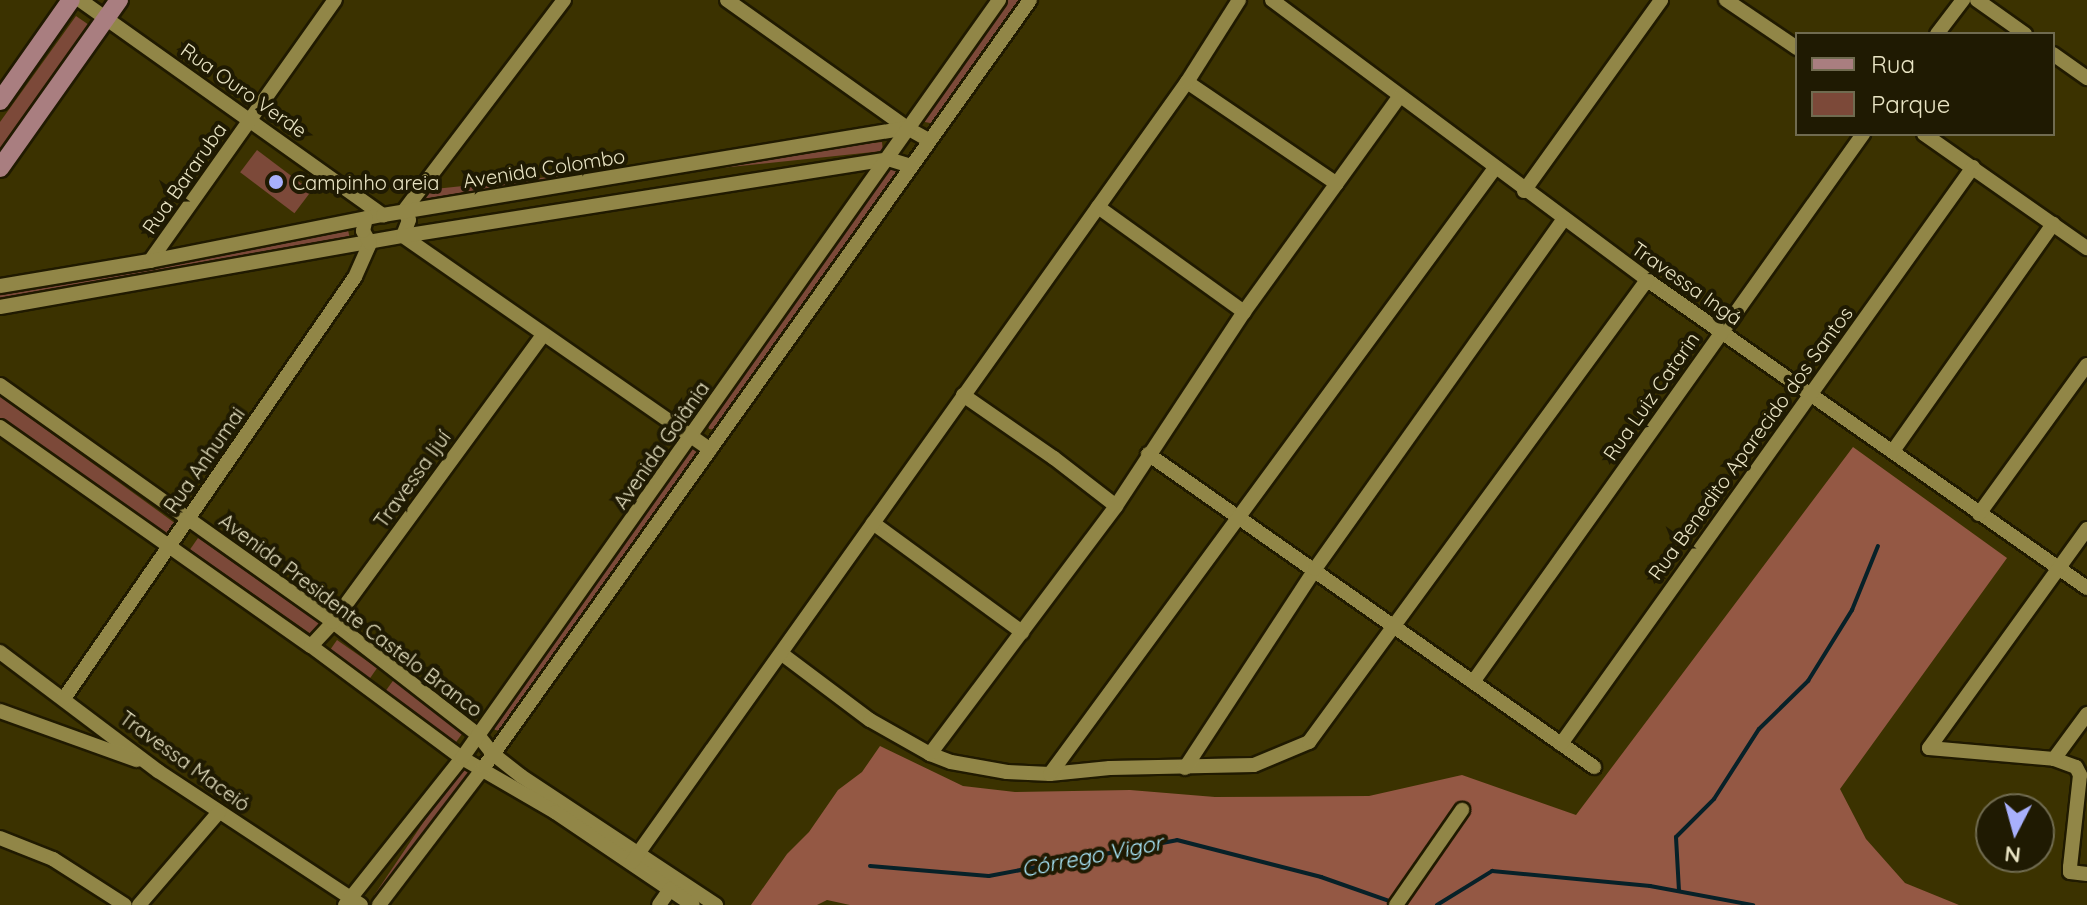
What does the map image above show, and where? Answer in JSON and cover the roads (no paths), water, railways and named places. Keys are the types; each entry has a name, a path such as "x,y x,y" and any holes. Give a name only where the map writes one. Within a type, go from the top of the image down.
{"main road":[{"path":"0,101 71,0"},
{"path":"0,168 119,0"}],"street":[{"name":"Rua Ouro Verde","path":"80,0 383,215"},
{"name":"Rua Bararuba","path":"150,261 335,0"},
{"path":"403,236 409,220 404,211 564,0"},
{"path":"727,0 907,128 929,140"},
{"name":"Avenida Goiânia","path":"353,902 462,758 999,0"},
{"name":"Avenida Goiânia","path":"379,905 484,767 1030,0"},
{"path":"636,858 1187,82 1239,0"},
{"name":"Travessa Ingá","path":"1272,0 1563,220 2087,588"},
{"path":"1524,191 1661,0"},
{"path":"1726,0 1795,47"},
{"path":"1939,32 1963,0"},
{"path":"1977,0 2022,32"},
{"path":"2055,55 2087,78"},
{"path":"1187,82 1337,184"},
{"path":"930,754 1116,506 1244,312 1400,96"},
{"name":"Avenida Colombo","path":"0,286 150,261 404,211 907,128"},
{"name":"Rua Luiz Catarin","path":"1473,682 1862,136"},
{"path":"1927,136 2087,248"},
{"path":"0,307 403,236 888,159 911,166"},
{"name":"Rua Benedito Aparecido dos Santos","path":"1561,744 1973,167"},
{"path":"1050,774 1495,168"},
{"path":"1098,207 1244,312"},
{"path":"366,218 363,231 370,243"},
{"path":"1185,768 1315,569 1563,220"},
{"path":"1893,451 2053,224"},
{"path":"403,236 710,449"},
{"name":"Rua Anhumai","path":"65,697 355,277 370,243"},
{"path":"782,654 870,720 930,754 979,767 1050,774 1110,768 1254,765 1309,742 1647,280"},
{"name":"Travessa Ijuí","path":"311,646 333,622 543,335"},
{"path":"1979,514 2087,365"},
{"name":"Avenida Presidente Castelo Branco","path":"0,385 333,622 478,735 493,754 636,858 693,905"},
{"path":"963,395 1054,458 1116,506"},
{"name":"Avenida Presidente Castelo Branco","path":"0,427 311,646 462,758 484,767 716,905"},
{"path":"1148,454 1594,767"},
{"path":"873,523 1022,632"},
{"path":"2087,529 1929,748 2069,762 2080,775 2070,872 2087,874"},
{"name":"Travessa Maceió","path":"0,652 65,697 158,771 353,902"},
{"path":"372,691 390,668"},
{"path":"0,711 101,746 158,771"},
{"path":"2054,759 2087,714"},
{"path":"1400,901 1462,810"},
{"path":"139,905 219,812"},
{"path":"0,838 53,859 125,905"},
{"path":"659,905 670,889"}],"waterway":[{"path":"1679,891 1676,837 1714,799 1759,729 1808,681 1852,610 1878,546"},
{"name":"Córrego Vigor","path":"870,866 989,876 1177,840 1321,877 1395,903"},
{"name":"Córrego Vigor","path":"1437,905 1492,871 1650,886 1753,905"}],"place":[{"name":"Campinho areia","path":"276,182"}]}
